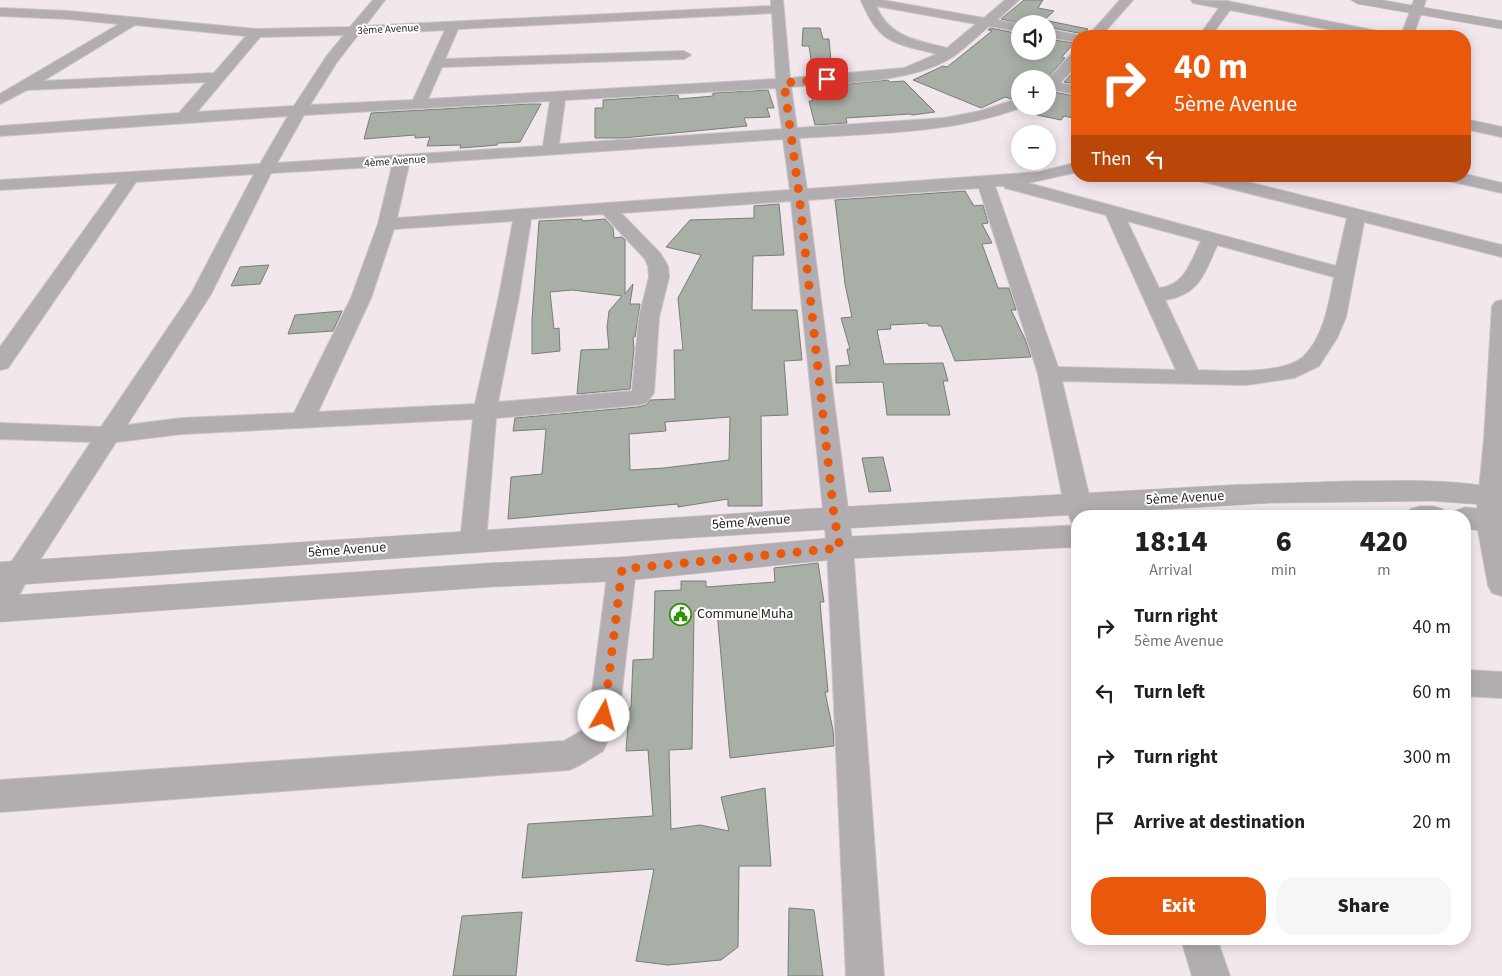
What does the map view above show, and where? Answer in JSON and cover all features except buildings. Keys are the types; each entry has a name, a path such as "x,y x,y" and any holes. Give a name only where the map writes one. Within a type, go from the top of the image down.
{"street":[{"path":"0,605 8,574 108,435 201,294 265,169 298,112 352,31 379,0"},
{"path":"682,88 686,14 690,0"},
{"path":"867,0 1011,26"},
{"path":"867,0 882,29 891,35 949,53"},
{"path":"0,131 184,117 784,83 906,72 924,66 949,53 984,22 1013,0"},
{"path":"1100,30 1127,0"},
{"path":"1198,0 1352,30"},
{"path":"1358,0 1418,5 1502,19"},
{"path":"1395,0 1502,24"},
{"path":"777,4 784,83 799,194 834,516 840,548 864,976"},
{"name":"3ème Avenue","path":"0,12 68,15 256,33 352,31 686,14 777,4"},
{"path":"1212,30 1227,5"},
{"path":"1409,30 1418,5"},
{"path":"0,100 131,22"},
{"path":"418,104 453,26"},
{"path":"184,117 256,33"},
{"path":"1056,34 1071,37"},
{"path":"437,63 684,55"},
{"path":"1056,79 1071,63"},
{"path":"22,86 217,77"},
{"path":"1056,87 1071,90"},
{"path":"550,150 558,96"},
{"name":"4ème Avenue","path":"0,184 265,169 790,134 964,120 998,112 1011,107"},
{"path":"1471,125 1502,132"},
{"path":"302,421 361,298 387,224 402,160"},
{"path":"387,224 992,181 1038,176 1071,169"},
{"path":"0,363 131,177"},
{"path":"992,181 1345,274"},
{"path":"992,181 1049,374 1079,510"},
{"path":"1471,181 1502,188"},
{"path":"1226,182 1502,251"},
{"path":"0,430 108,435 182,426 485,411 638,398 643,393 649,317 659,277 658,266 653,257 607,208"},
{"path":"1114,213 1191,378"},
{"path":"473,542 485,411 510,296 523,214"},
{"path":"1049,374 1191,378 1246,378 1286,374 1311,360 1326,338 1336,318 1356,215"},
{"path":"1152,295 1171,294 1181,290 1189,283 1211,239"},
{"path":"1502,306 1496,439 1490,511 1502,585"},
{"name":"5ème Avenue","path":"1079,510 1349,490 1415,491 1490,511"},
{"name":"5ème Avenue","path":"8,574 834,516 1071,510"},
{"path":"0,609 480,576 622,569 840,548 1071,536"},
{"path":"0,796 569,755 592,741 604,716 622,569"},
{"path":"1471,683 1502,685"},
{"path":"1201,945 1211,976"}],"place":[{"name":"Commune Muha","path":"681,614"}],"route":[{"path":"604,716 622,569 840,548 834,516 799,194 784,83 827,79"}]}
